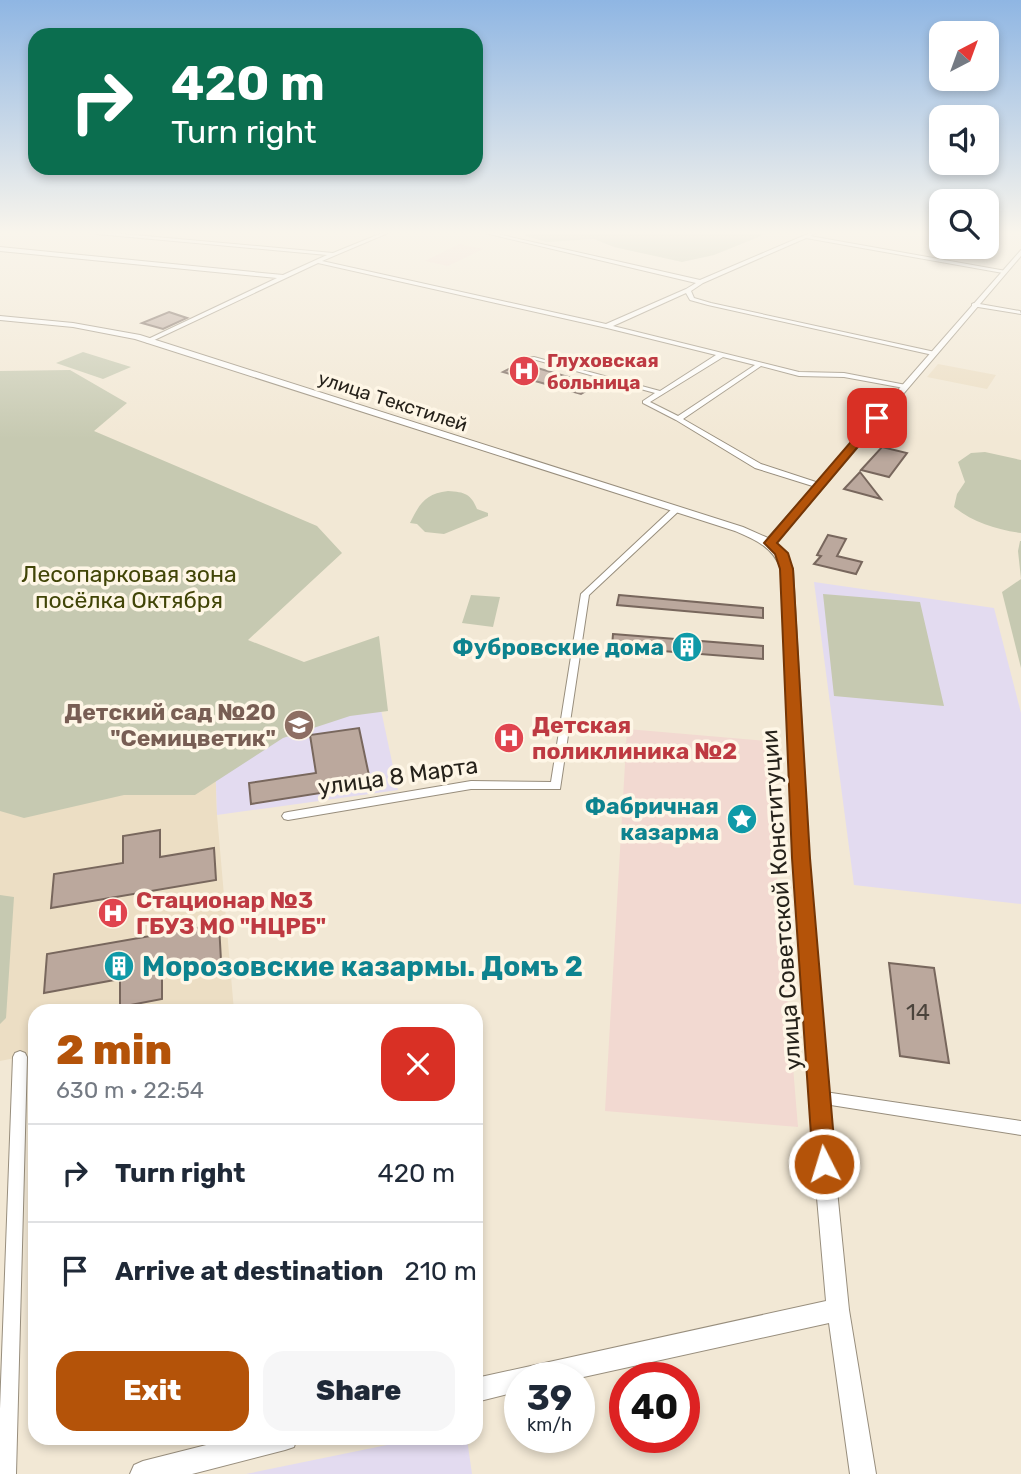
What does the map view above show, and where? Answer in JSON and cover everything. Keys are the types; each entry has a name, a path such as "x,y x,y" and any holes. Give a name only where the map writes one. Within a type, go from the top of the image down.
{"street":[{"path":"149,341 232,302"},
{"path":"499,302 799,374 844,375 904,386"},
{"path":"607,326 661,302"},
{"path":"702,302 933,353"},
{"path":"770,543 977,302"},
{"path":"974,305 1020,313"},
{"name":"улица Текстилей","path":"0,318 73,325 149,341 739,529 770,543"},
{"path":"721,355 645,402 758,466 819,486"},
{"path":"532,358 661,393"},
{"path":"678,419 760,364"},
{"name":"улица 8 Марта","path":"288,816 471,785 556,786 585,594 677,509"},
{"name":"улица Советской Конституции","path":"770,543 781,553 787,569 801,858 818,1097 838,1310 863,1474"},
{"path":"7,1474 20,1057"},
{"path":"818,1097 1021,1128"},
{"path":"595,1363 838,1310"},
{"path":"483,1388 504,1383"},
{"path":"143,1474 257,1445"}],"shaded area":[{"path":"938,364 996,375 987,389 927,377"},
{"path":"814,582 994,608 1021,713 1021,904 854,885"},
{"name":"Детский сад №20 \"Семицветик\"","path":"374,677 398,790 217,815 213,698"},
{"path":"627,729 766,741 798,1127 605,1111"},
{"name":"Стационар №3 ГБУЗ МО \"НЦРБ\"","path":"215,758 217,815 233,1004 28,1004 28,1055 0,1061 0,790"},
{"path":"387,1445 468,1445 472,1474 246,1474"}],"green space":[{"path":"83,352 131,367 103,379 56,363"},
{"name":"Лесопарковая зона посёлка Октября","path":"70,370 127,403 94,431 317,526 342,553 248,640 304,662 379,636 388,711 350,716 283,738 195,795 124,795 24,818 0,811 0,371"},
{"path":"985,452 1021,460 1021,533 986,524 954,507 957,494 965,482 958,462 971,453"},
{"path":"448,491 467,495 477,509 488,513 488,516 444,534 425,532 417,524 410,523 424,501 434,494"},
{"path":"1021,541 1021,579 1018,551"},
{"path":"1021,579 1021,668 1002,592"},
{"path":"823,594 920,602 944,706 834,696"},
{"path":"471,595 500,597 493,627 462,623"},
{"path":"0,895 14,897 6,1018 0,1024"}],"building":[{"path":"169,312 187,318 163,329 142,323"},
{"path":"520,363 596,385 581,394 503,372"},
{"path":"882,447 907,453 889,477 861,470"},
{"path":"860,472 881,499 844,489"},
{"path":"828,535 846,539 837,556 862,562 856,574 814,564 821,556 817,555"},
{"name":"Фубровские дома","path":"619,595 763,608 763,618 617,605"},
{"name":"Фубровские дома","path":"613,634 763,646 763,659 612,647"},
{"name":"Детский сад №20 \"Семицветик\"","path":"359,728 371,785 251,804 249,783 316,773 310,735"},
{"path":"160,830 160,857 214,848 216,880 51,908 54,874 123,863 123,836"},
{"name":"Морозовские казармы. Домъ 2","path":"219,924 221,961 162,972 162,999 136,1004 120,1004 120,979 44,993 47,954"},
{"path":"889,963 934,968 949,1063 900,1056"}],"place":[{"name":"Глуховская больница","path":"524,371"},
{"name":"Фубровские дома","path":"687,647"},
{"name":"Детский сад №20 \"Семицветик\"","path":"299,725"},
{"name":"Детская поликлиника №2","path":"509,738"},
{"name":"Фабричная казарма","path":"742,819"},
{"name":"Стационар №3 ГБУЗ МО \"НЦРБ\"","path":"113,913"},
{"name":"Морозовские казармы. Домъ 2","path":"119,966"}],"route":[{"path":"824,1164 801,858 787,569 781,553 770,543 877,418"}]}
